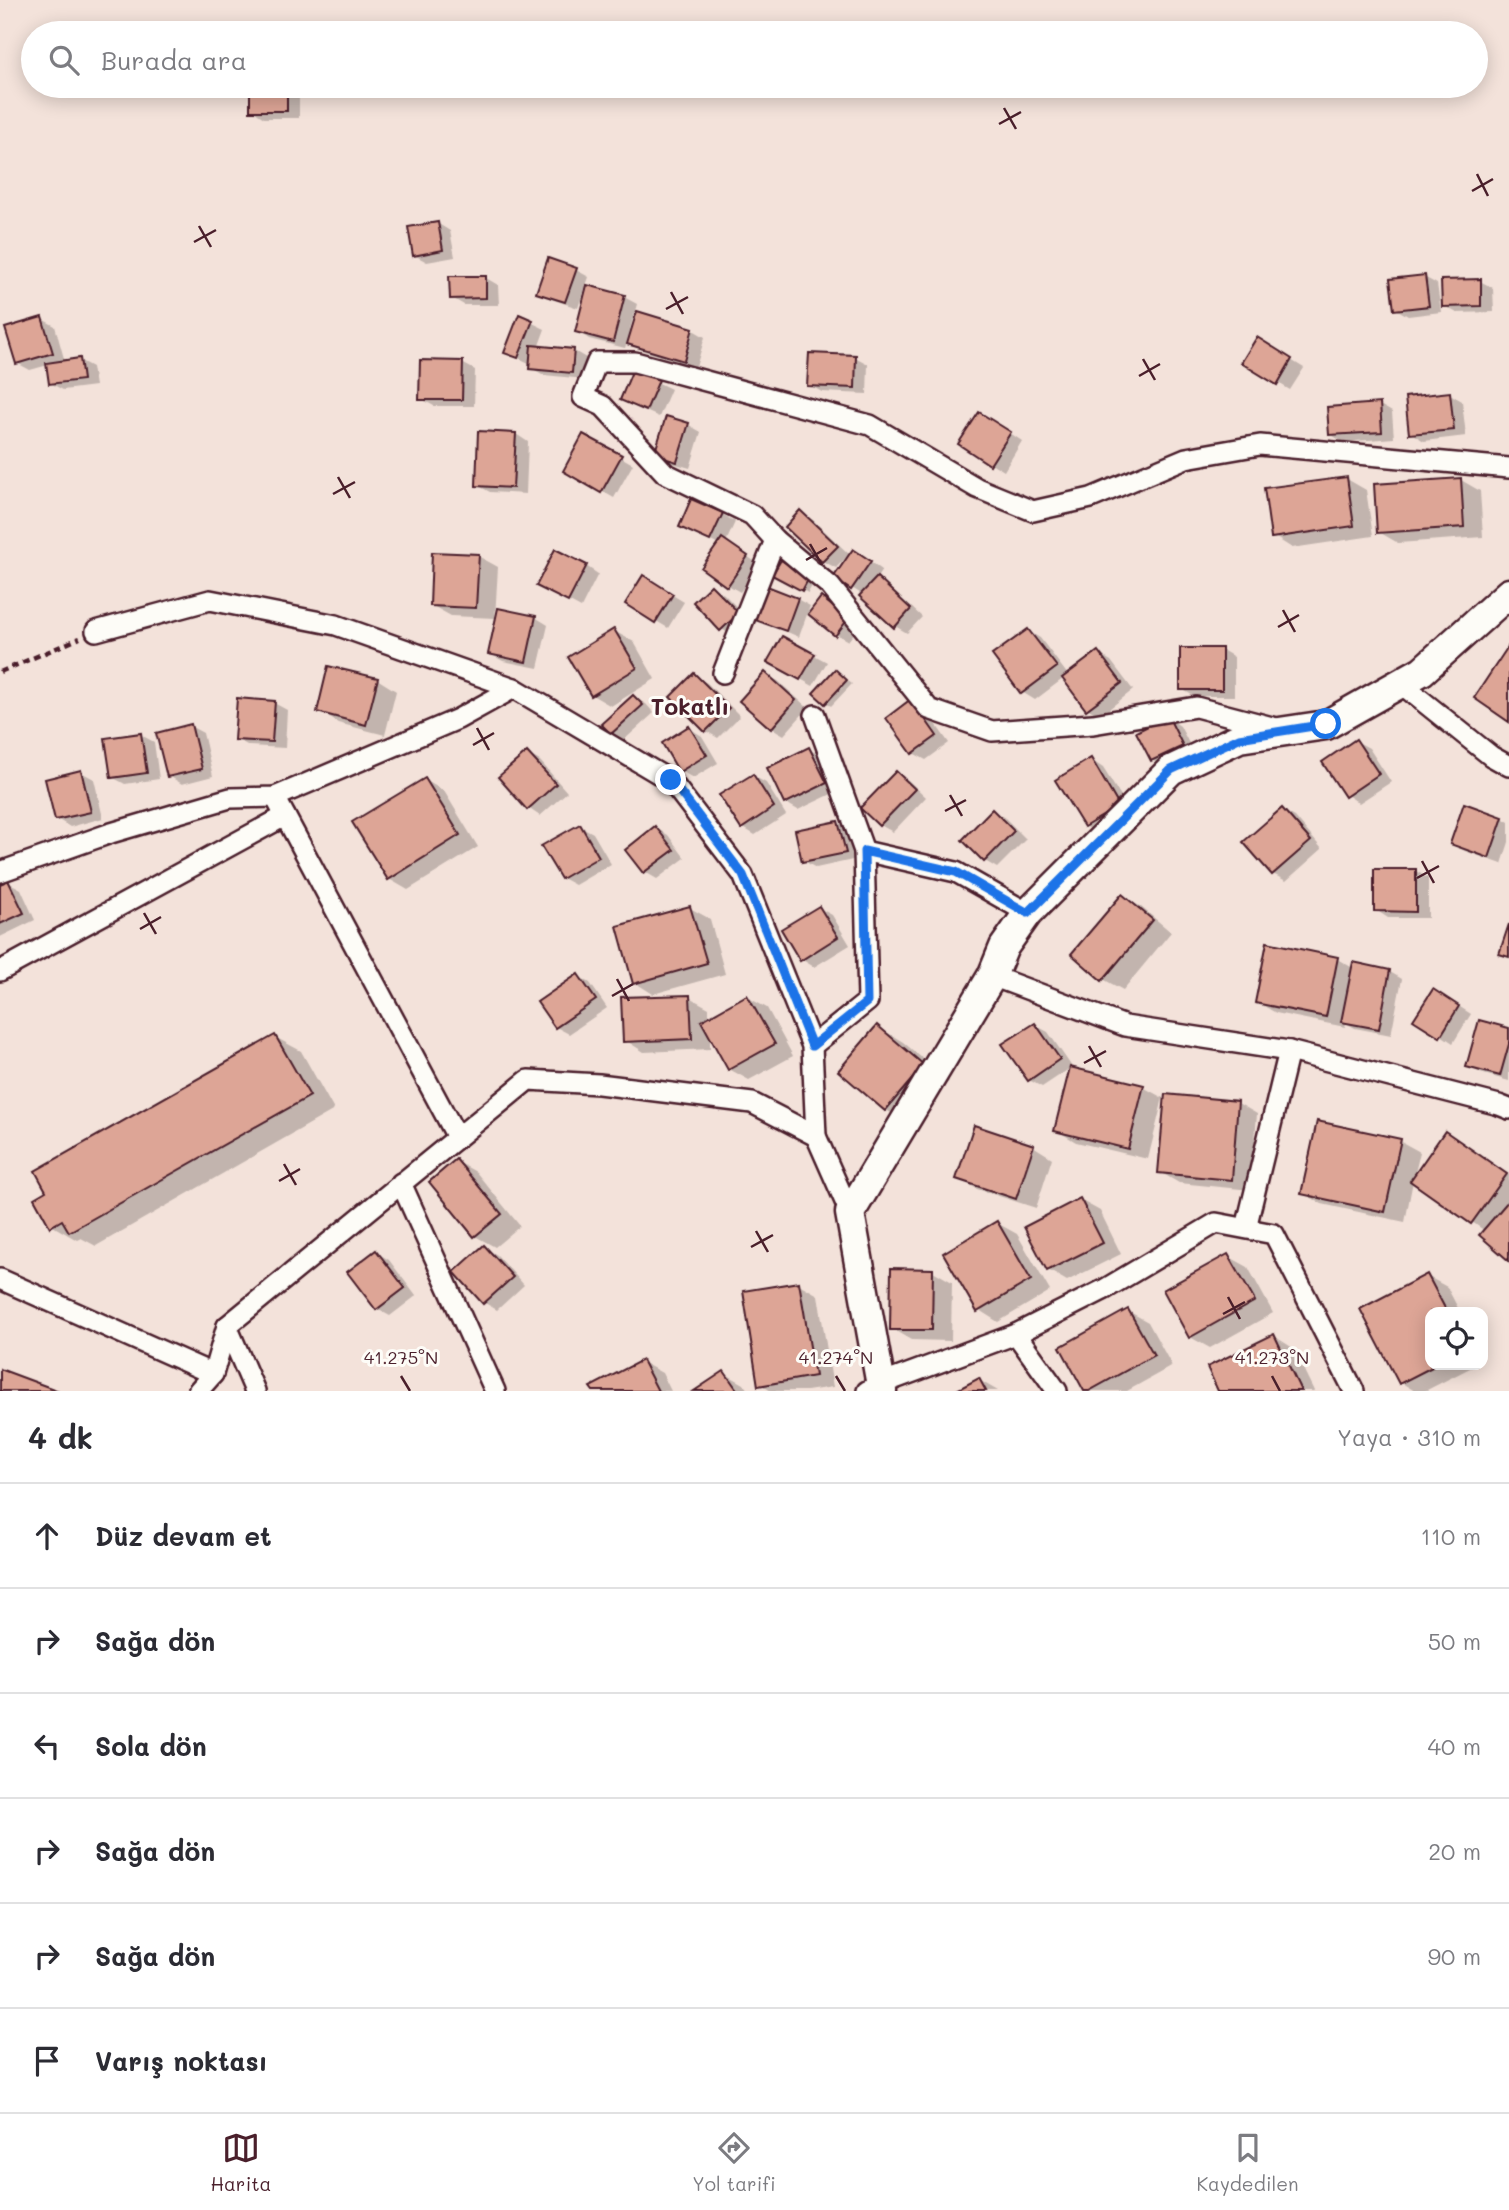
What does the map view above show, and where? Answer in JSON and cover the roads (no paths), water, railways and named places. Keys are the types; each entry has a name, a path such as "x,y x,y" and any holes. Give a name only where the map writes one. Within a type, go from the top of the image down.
{"street":[{"path":"1287,731 1196,707 1093,724 992,731 929,709 830,586 775,540 752,514 665,473 603,406 583,397 597,362 635,362 870,425 977,488 1034,511 1091,498 1186,457 1260,445 1509,468"},
{"path":"723,673 775,540"},
{"path":"850,1213 992,976 1004,947 1028,913 1171,770 1239,738 1326,724 1422,671 1509,593"},
{"path":"96,631 210,600 336,625 514,688 671,780 743,875 812,1046 816,1136 850,1213 877,1389 1016,1334 1105,1289 1216,1223 1274,1234 1354,1391"},
{"path":"1400,683 1491,756 1509,766"},
{"path":"0,872 111,833 230,798 275,797 458,719 514,688"},
{"path":"812,1046 867,1002 864,851 815,715"},
{"path":"275,797 457,1137"},
{"path":"0,971 285,817"},
{"path":"864,851 956,872 1028,913"},
{"path":"992,976 1125,1026 1289,1051 1499,1104 1509,1109"},
{"path":"1246,1228 1289,1051"},
{"path":"198,1391 213,1374 227,1326 528,1080 599,1084 752,1103 816,1136"},
{"path":"401,1183 495,1391"},
{"path":"0,1279 213,1374"},
{"path":"227,1326 254,1391"},
{"path":"1016,1334 1057,1391"}],"district":[{"name":"Tokatlı","path":"690,706"}]}
